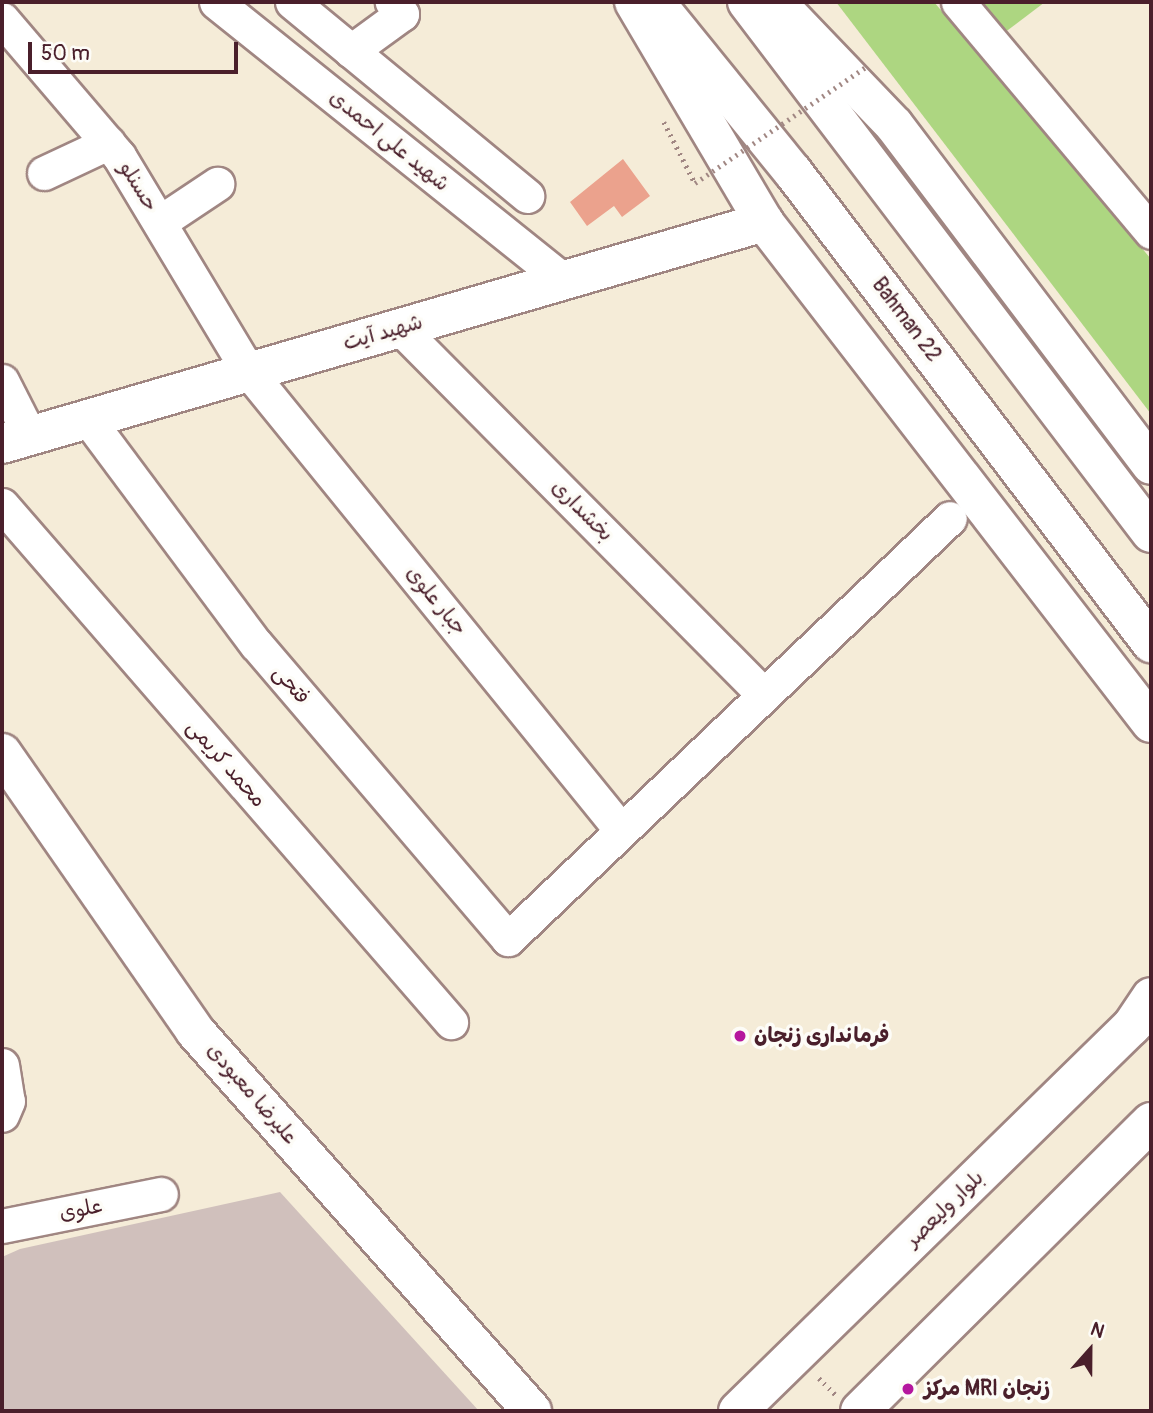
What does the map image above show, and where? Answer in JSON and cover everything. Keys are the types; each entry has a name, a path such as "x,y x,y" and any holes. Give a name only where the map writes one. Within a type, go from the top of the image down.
{"main road":[{"path":"634,2 764,222 1151,723"},
{"name":"Bahman 22","path":"655,2 793,172 1151,643"},
{"path":"747,2 1151,533"},
{"path":"776,2 894,125 1151,465"},
{"name":"شهید آیت","path":"16,440 764,222"},
{"path":"1101,659 1132,662 1151,657"},
{"name":"علیرضا معبودی","path":"2,756 195,1031 532,1411"},
{"name":"بلوار ولیعصر","path":"743,1410 1144,1010"},
{"path":"852,1406 1151,1122"}],"street":[{"name":"شهید علی احمدی","path":"216,2 562,280"},
{"path":"292,2 527,196"},
{"path":"351,51 402,14 392,2"},
{"path":"958,2 1151,232"},
{"name":"حسنلو","path":"2,19 108,143 160,222 249,372"},
{"path":"44,173 108,143"},
{"path":"160,222 217,184"},
{"name":"بخشداری","path":"400,328 764,695"},
{"name":"جبار علوی","path":"249,372 621,830"},
{"path":"2,381 16,440"},
{"name":"فتحی","path":"88,419 256,644 508,939 621,830"},
{"name":"محمد کریمی","path":"2,505 451,1023"},
{"path":"621,830 950,517"},
{"path":"2,1065 8,1101 2,1115"},
{"name":"علوی","path":"2,1226 161,1194"}],"path":[{"path":"664,123 695,183 866,67"},
{"path":"796,1355 852,1406"}],"shaded area":[{"path":"280,1192 479,1411 2,1411 2,1257 20,1249"}],"green space":[{"path":"836,2 934,2 1151,259 1151,414"},
{"path":"971,2 1045,2 1000,36"}],"building":[{"path":"623,159 650,196 622,217 614,206 587,226 570,202"}],"place":[{"name":"فرمانداری زنجان","path":"740,1036"},
{"name":"مرکز MRI زنجان","path":"908,1389"}]}
